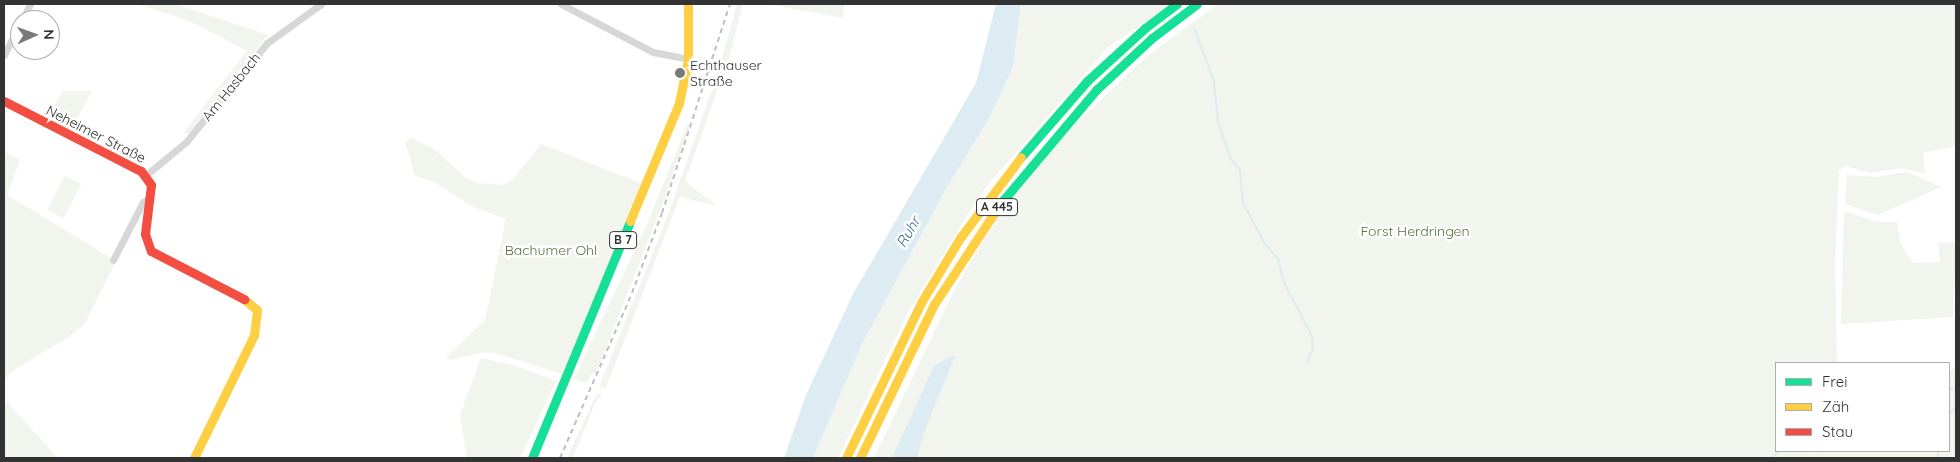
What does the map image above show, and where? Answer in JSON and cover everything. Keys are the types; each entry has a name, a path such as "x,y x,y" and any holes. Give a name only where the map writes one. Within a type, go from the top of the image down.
{"main road":[{"name":"B 7","path":"532,458 672,124 688,59 688,4"},
{"name":"A 445","path":"846,458 922,301 1003,178 1087,82 1145,28 1177,4"},
{"name":"A 445","path":"860,458 933,306 970,245 1013,185 1096,90 1152,38 1197,4"},
{"name":"Neheimer Straße","path":"4,101 146,175 151,185 145,234 151,251 241,296 254,306 258,314 254,335 194,458"}],"street":[{"name":"Am Hasbach","path":"146,175 186,142 267,43 322,4"},
{"path":"561,4 652,52 688,59"},
{"path":"4,55 10,43"},
{"path":"113,260 144,202 150,198"}],"green space":[{"path":"138,4 175,4 268,35 189,135 184,132 247,51 192,22"},
{"path":"737,4 743,4 729,58 685,181 717,206 680,197 606,388 599,387 668,215 717,75"},
{"path":"768,4 845,4 842,18"},
{"path":"1021,4 1173,4 1108,47 980,194 907,314 838,458 813,458 862,344 947,187 988,120 1013,67"},
{"name":"Forst Herdringen","path":"1218,4 1956,4 1956,146 1923,153 1925,174 1902,168 1870,173 1846,166 1839,170 1835,264 1837,362 1775,362 1775,452 1950,452 1950,371 1956,366 1956,458 874,458 956,287 1002,209 1063,136 1146,57"},
{"path":"63,91 92,91 70,132 45,120"},
{"path":"688,123 690,127 660,211 596,373 591,374 587,383 574,379 647,224"},
{"name":"Bachumer Ohl","path":"411,138 434,149 465,177 477,183 504,185 514,178 541,144 643,184 562,374 495,353 485,352 451,360 446,357 485,320 506,219 474,207 432,181 415,176 405,142"},
{"path":"4,152 20,160 7,195 116,261 84,325 67,338 15,369 4,380"},
{"path":"1910,173 1941,187 1878,215 1845,204 1847,175 1878,177"},
{"path":"65,176 81,184 64,218 48,210"},
{"path":"1844,211 1876,222 1897,222 1901,244 1913,263 1940,262 1938,243 1956,242 1953,317 1841,324"},
{"path":"481,358 516,366 556,381 520,458 467,458 460,415"},
{"path":"597,393 602,394 595,404 573,458 567,458"},
{"path":"4,399 58,458 4,458"}],"water":[{"name":"Ruhr","path":"996,4 1021,4 1013,67 988,120 947,187 862,344 813,458 784,458 806,395 853,294 976,83"},
{"path":"951,356 955,356 925,430 917,458 892,458 934,366"}],"waterway":[{"path":"1195,30 1214,81 1218,122 1231,159 1240,170 1243,203 1265,244 1278,259 1284,283 1312,336 1313,348 1307,362"},
{"path":"1950,389 1956,390"},
{"path":"1950,412 1956,408"},
{"path":"1771,458 1779,452"},
{"path":"1938,452 1938,458"}],"railway":[{"path":"560,458 632,293 662,213 730,4"}],"traffic: fast":[{"path":"1021,157 1087,81 1145,28 1177,4"},
{"path":"1000,204 1096,90 1152,38 1197,4"},
{"path":"532,458 630,221"}],"traffic: slow":[{"path":"630,221 679,103 688,59 688,4"},
{"path":"846,458 922,301 960,238 1021,157"},
{"path":"860,458 933,306 1000,204"},
{"path":"194,458 254,335 257,310 244,299"}],"traffic: jam":[{"path":"4,101 141,171 151,185 145,234 151,251 244,299"}],"place":[{"name":"Echthauser Straße","path":"680,73"}]}
